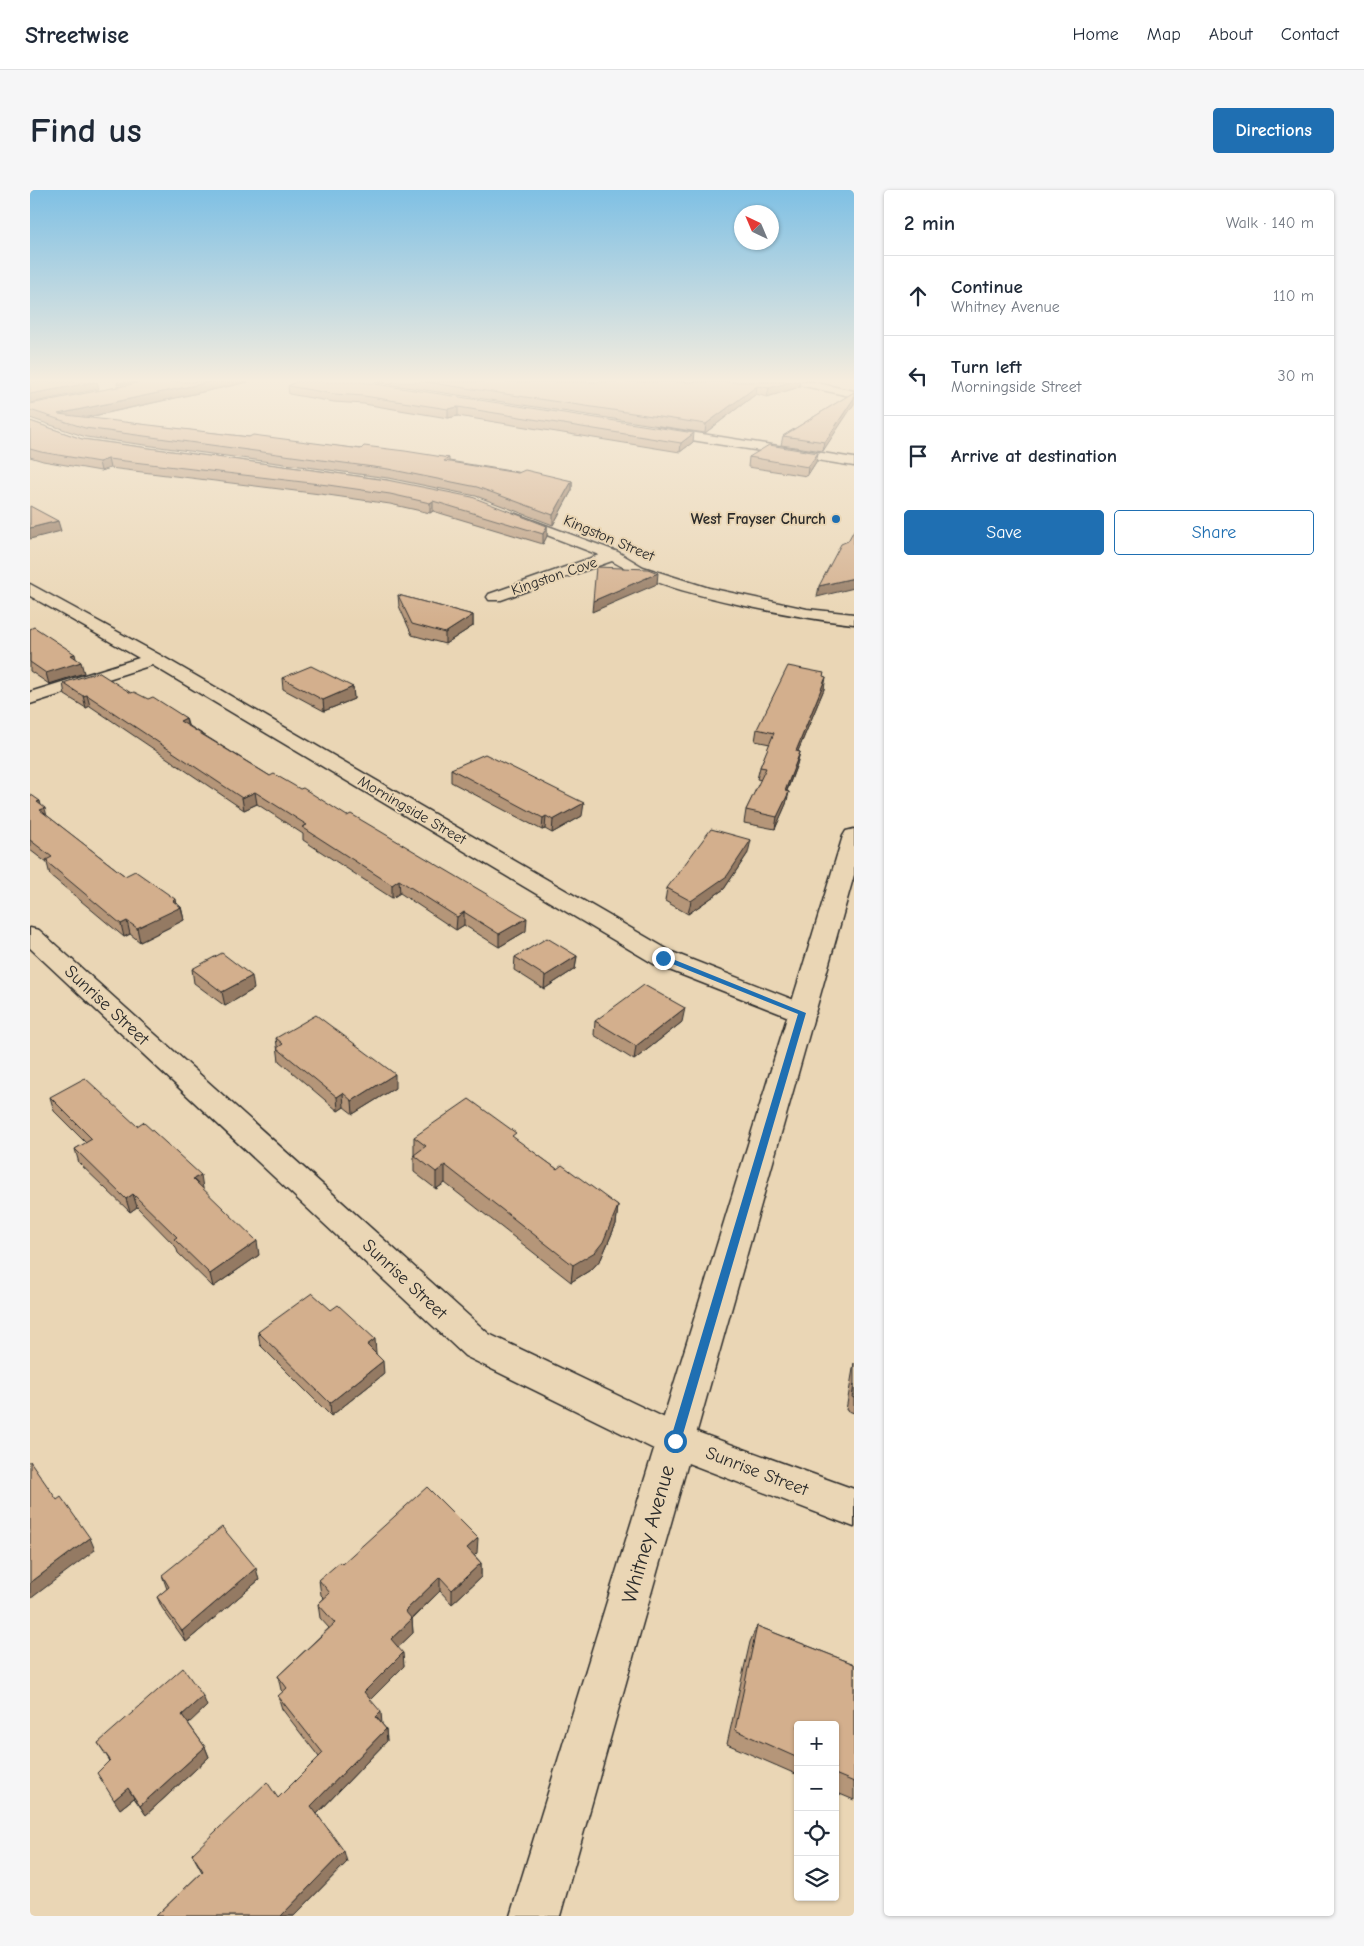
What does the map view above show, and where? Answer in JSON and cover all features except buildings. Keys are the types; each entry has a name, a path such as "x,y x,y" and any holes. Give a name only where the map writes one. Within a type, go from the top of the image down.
{"street":[{"name":"Kingston Street","path":"503,513 613,555 638,570 705,592 807,614 854,619"},
{"name":"Kingston Cove","path":"496,597 613,555"},
{"name":"Morningside Street","path":"30,589 154,659 663,958 802,1013"},
{"path":"30,698 154,659"},
{"name":"Whitney Avenue","path":"535,1916 854,836"},
{"name":"Sunrise Street","path":"30,935 477,1345 675,1441 854,1508"}],"place":[{"name":"West Frayser Church","path":"836,519"}],"route":[{"path":"663,958 802,1013 675,1441"}]}
